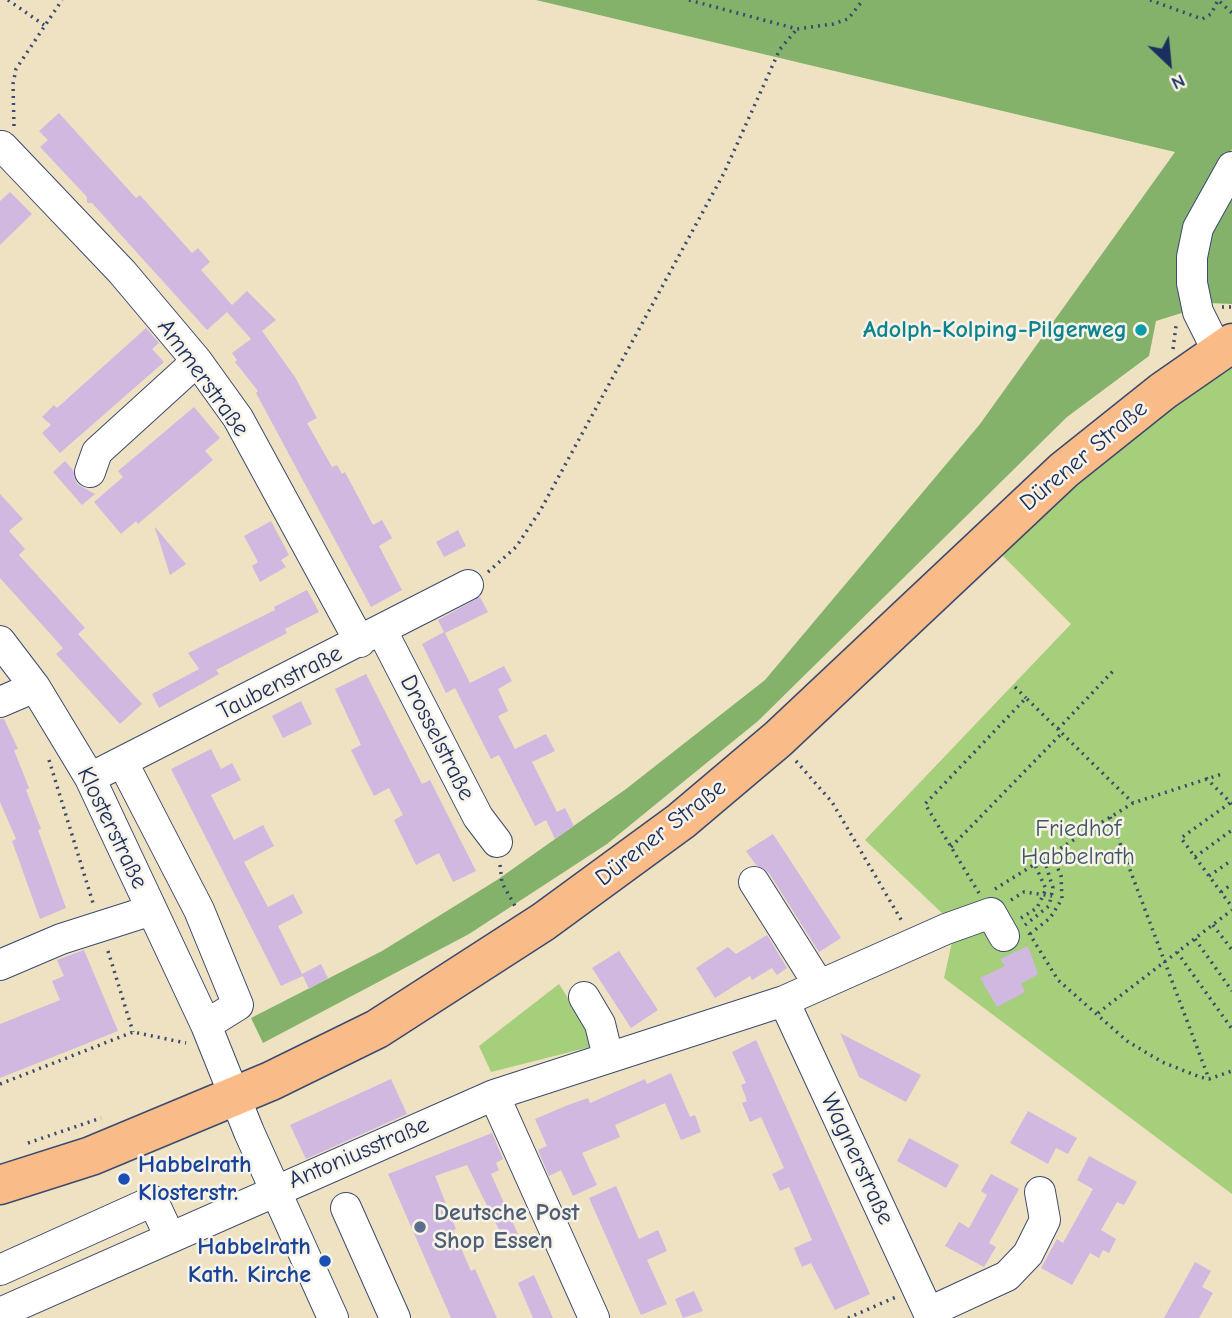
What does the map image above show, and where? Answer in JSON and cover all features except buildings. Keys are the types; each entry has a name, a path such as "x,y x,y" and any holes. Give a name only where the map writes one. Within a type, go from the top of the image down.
{"main road":[{"name":"Dürener Straße","path":"0,1185 91,1156 236,1096 377,1029 468,973 613,873 681,821 778,739 1064,470 1163,391 1225,348"}],"street":[{"name":"Ammerstraße","path":"1,147 122,272 197,361 238,418 371,637"},
{"path":"1225,348 1198,312 1192,283 1192,257 1198,228 1232,167"},
{"path":"90,472 97,452 197,361"},
{"name":"Taubenstraße","path":"90,778 371,637 468,585"},
{"name":"Drosselstraße","path":"371,637 478,817 497,842"},
{"name":"Klosterstraße","path":"0,641 35,687 90,778 152,910 196,1034 236,1096 333,1318"},
{"path":"0,702 35,687"},
{"name":"Klosterstraße","path":"123,763 199,910 238,1005 196,1034"},
{"path":"754,882 819,985"},
{"path":"0,965 61,939 152,910"},
{"name":"Antoniusstraße","path":"0,1313 275,1189 494,1095 784,1001 946,929 1009,918"},
{"path":"584,997 600,1024 608,1057"},
{"name":"Wagnerstraße","path":"784,1001 925,1306"},
{"path":"494,1095 594,1318"},
{"path":"925,1306 1007,1276 1028,1254 1045,1220 1040,1192"},
{"path":"0,1270 153,1201 170,1237"},
{"path":"346,1208 395,1318"}],"path":[{"path":"8,0 44,24"},
{"path":"1,147 16,124 13,84 16,69 62,0"},
{"path":"689,0 797,29 848,19 863,0"},
{"path":"1150,0 1202,19 1211,14 1218,0 1232,13"},
{"path":"468,585 495,568 516,547 540,512 724,173 780,49 797,29"},
{"path":"1172,357 1177,321 1198,312"},
{"path":"1058,729 1115,669"},
{"path":"1015,687 1133,803"},
{"path":"1026,698 925,804 951,847 1058,980 1127,1041 1150,1055 1209,1079 1232,1071"},
{"path":"951,847 1062,733"},
{"path":"778,739 832,802 854,845 916,943"},
{"path":"47,754 133,1032"},
{"path":"1009,918 1035,864 1133,803 1222,774"},
{"path":"1098,1013 1231,911 1221,892 1181,838 1231,804 1206,778"},
{"path":"1110,817 1209,1079"},
{"path":"1195,858 1232,830"},
{"path":"497,842 502,883 519,913"},
{"path":"1009,918 1050,918 1062,899 1061,876 1052,854"},
{"path":"1009,918 1042,914 1052,896 1052,878 1044,859"},
{"path":"1209,876 1232,860"},
{"path":"1009,918 1037,908 1044,895 1043,878 1035,864"},
{"path":"1221,892 1232,884"},
{"path":"1009,918 1024,892 1052,896"},
{"path":"1213,925 1232,950"},
{"path":"1195,939 1232,991"},
{"path":"1177,952 1232,1029"},
{"path":"0,1084 133,1032 196,1034"},
{"path":"848,1318 925,1306"}],"green space":[{"path":"536,0 1232,0 1232,149 1194,217 1188,311 1156,321 1149,356 1067,417 758,721 607,844 469,934 263,1043 251,1018 382,951 497,880 626,789 765,680 980,424 1175,152"},
{"path":"1232,183 1232,304 1209,303 1205,251"},
{"name":"Friedhof Habbelrath","path":"1232,356 1232,1194 944,978 954,933 944,915 865,840 1071,624 996,549"},
{"path":"559,984 598,1045 491,1072 479,1046"}],"place":[{"name":"Adolph-Kolping-Pilgerweg","path":"1141,330"},
{"name":"Habbelrath Klosterstr.","path":"124,1179"},
{"name":"Deutsche Post Shop Essen","path":"420,1227"},
{"name":"Habbelrath Kath. Kirche","path":"325,1261"}]}
